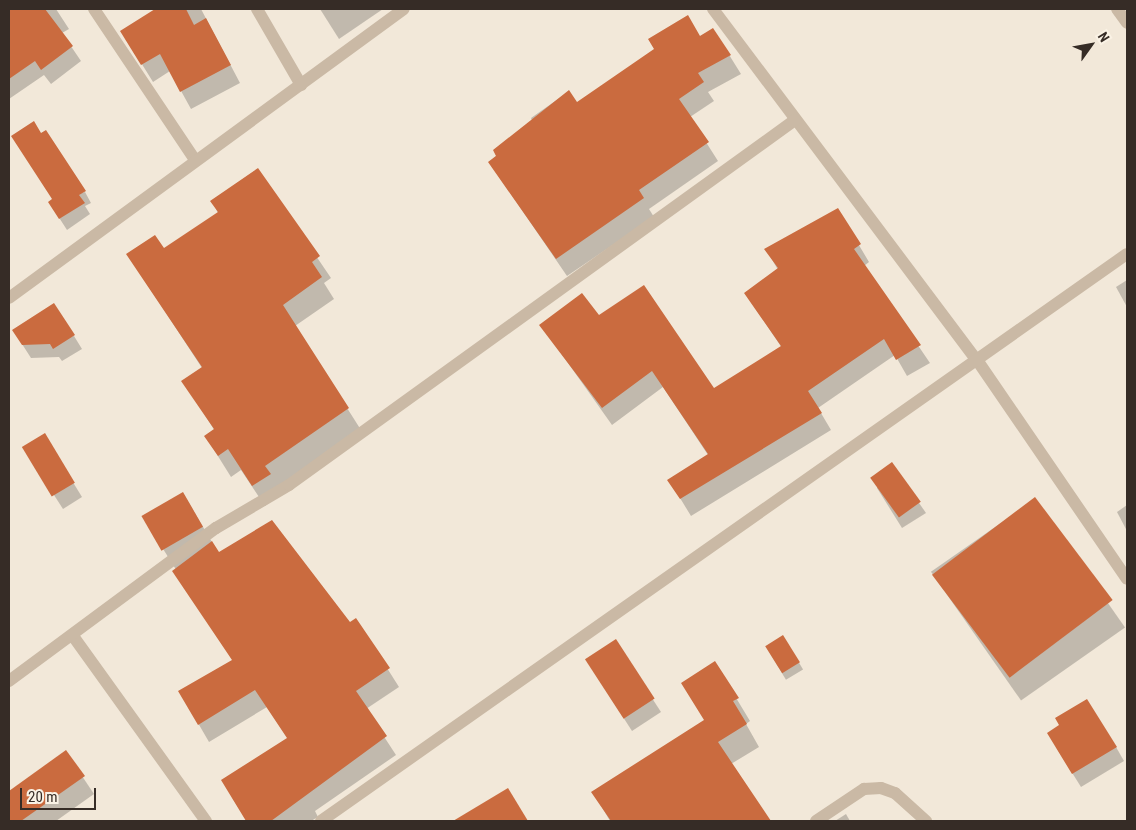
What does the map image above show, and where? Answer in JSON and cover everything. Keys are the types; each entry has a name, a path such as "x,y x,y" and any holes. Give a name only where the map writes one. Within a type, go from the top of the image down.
{"street":[{"path":"94,9 195,160"},
{"path":"257,9 301,85"},
{"path":"9,298 195,160 404,9"},
{"path":"713,9 977,360 1127,579"},
{"path":"1117,9 1127,24"},
{"path":"9,681 73,636 216,528 289,485 795,120"},
{"path":"321,821 1127,254"},
{"path":"73,636 206,821"},
{"path":"816,821 864,789 882,788 895,793 926,821"}],"building":[{"path":"9,9 45,9 73,46 41,70 35,61 9,79"},
{"path":"155,9 186,9 194,25 206,18 231,65 180,92 160,54 141,65 120,31"},
{"path":"688,15 700,36 713,28 731,55 698,73 704,82 679,99 709,142 639,190 644,198 556,259 488,162 496,156 493,150 569,90 577,102 654,49 648,39"},
{"path":"34,121 41,133 46,130 86,191 79,195 85,203 59,219 48,202 52,199 11,136"},
{"path":"258,168 320,256 312,262 322,277 283,305 349,408 265,466 271,474 252,486 228,449 218,456 204,436 214,429 181,381 202,367 126,254 155,235 164,248 218,212 210,201"},
{"path":"838,208 861,244 854,249 921,345 896,360 884,339 808,391 822,413 680,499 667,480 708,454 652,371 602,408 539,325 582,293 599,315 644,285 714,388 781,346 744,293 778,268 764,249"},
{"path":"54,303 75,335 53,349 50,344 22,345 12,330"},
{"path":"45,433 75,483 52,497 22,447"},
{"path":"892,462 921,502 899,518 870,478"},
{"path":"183,492 203,527 161,551 141,516"},
{"path":"1035,497 1113,600 1010,678 932,575"},
{"path":"272,520 350,622 356,618 390,668 356,691 387,736 271,821 246,821 221,780 287,738 255,690 198,725 178,691 232,660 172,571 212,541 219,552"},
{"path":"783,635 800,662 782,673 765,646"},
{"path":"616,639 655,699 624,719 585,659"},
{"path":"715,661 739,698 733,701 747,724 718,742 771,821 611,821 591,792 704,720 681,683"},
{"path":"1087,699 1117,747 1072,774 1047,733 1059,725 1055,718"},
{"path":"66,750 85,776 21,821 9,821 9,791"},
{"path":"508,788 528,821 453,821"}]}
